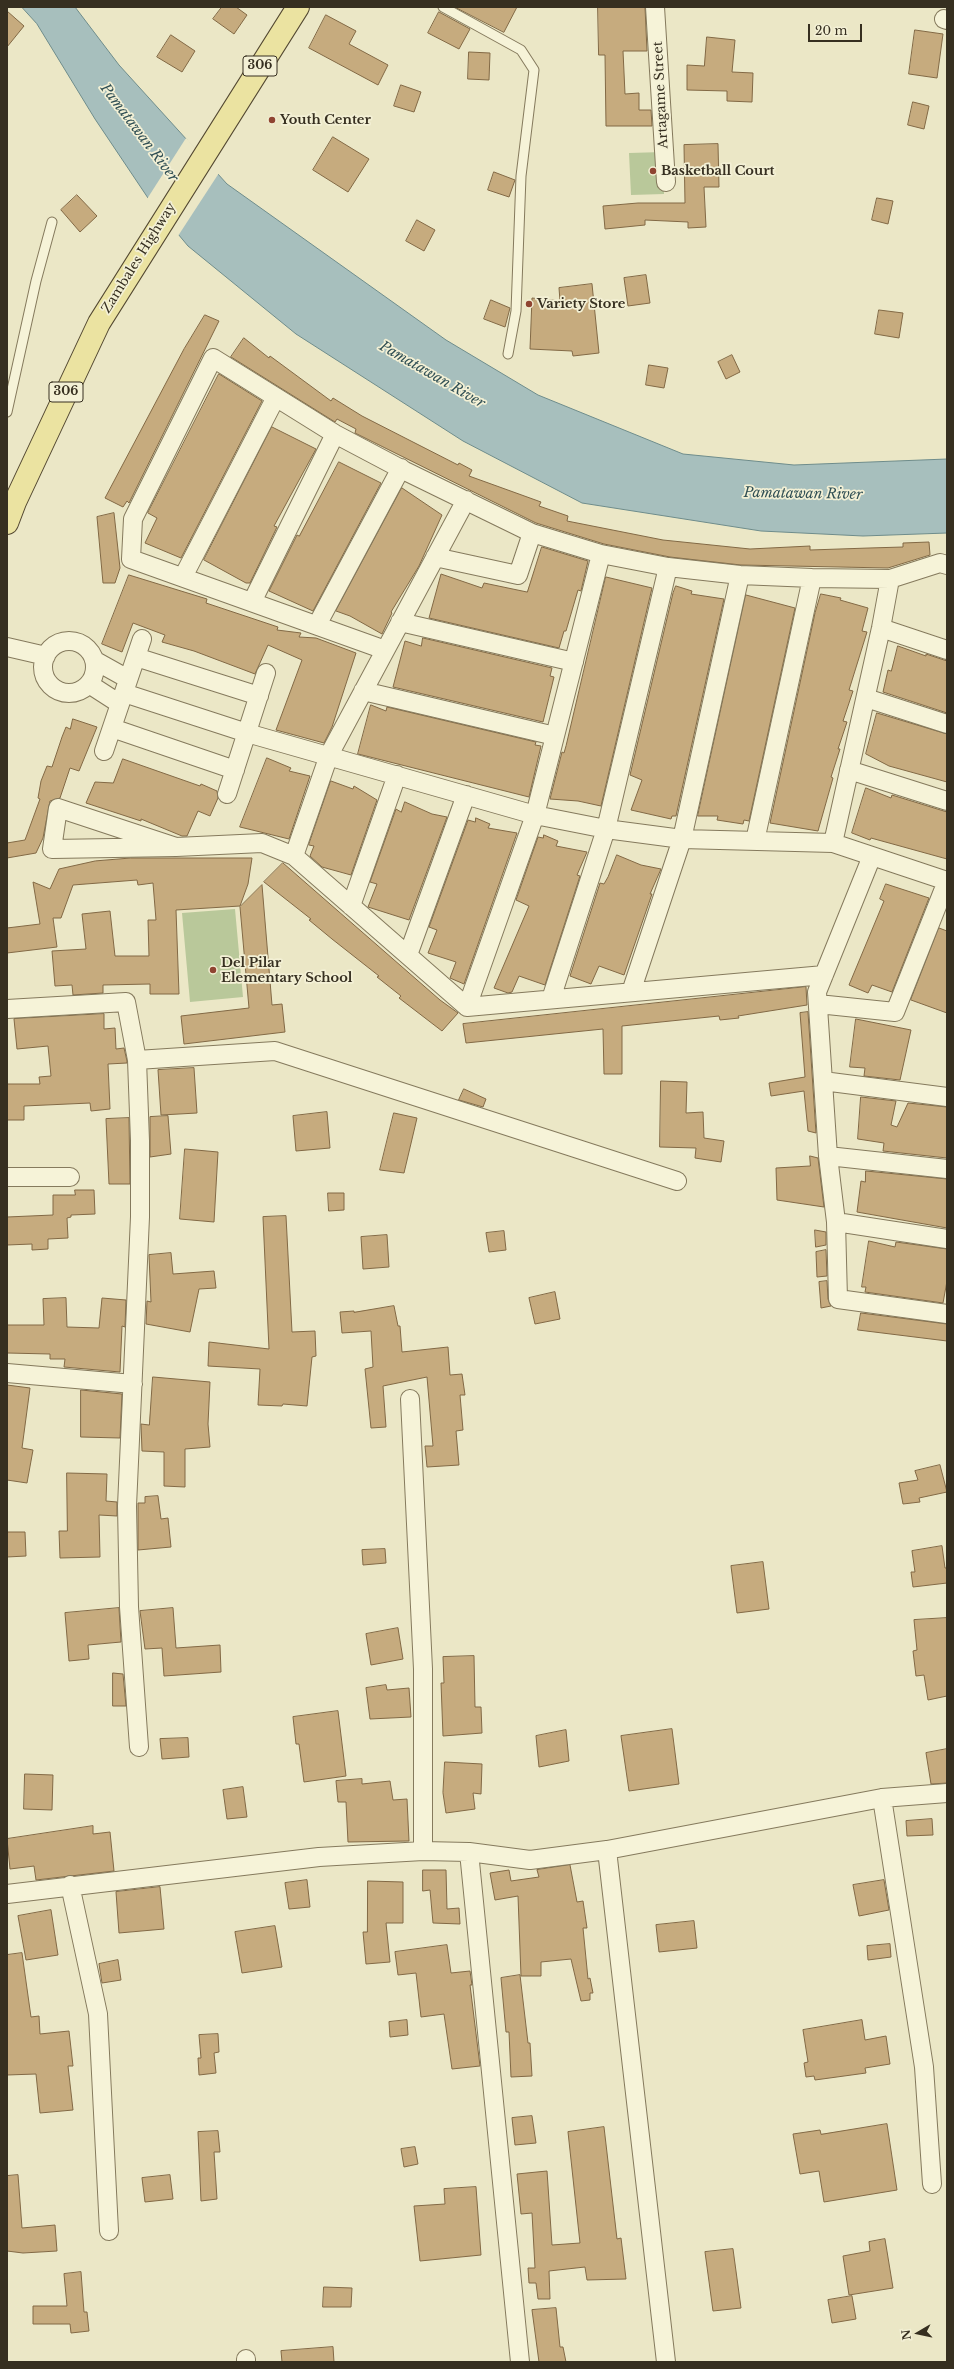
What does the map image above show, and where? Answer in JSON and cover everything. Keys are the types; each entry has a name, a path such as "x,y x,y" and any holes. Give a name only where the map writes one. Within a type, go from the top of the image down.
{"main road":[{"name":"Zambales Highway","path":"7,523 11,500 99,323 133,266 298,7"}],"street":[{"name":"Artagame Street","path":"655,7 666,182"},
{"path":"385,650 131,559 133,519 213,358 335,434 400,468 532,533 601,554 668,568 740,575 812,578 890,579 940,563 947,566"},
{"path":"183,577 276,398"},
{"path":"252,602 335,434"},
{"path":"317,625 400,468"},
{"path":"294,856 329,755 466,500"},
{"path":"435,557 518,575 532,533"},
{"path":"467,1007 535,815 601,554"},
{"path":"551,999 606,829 668,568"},
{"path":"631,992 682,838 740,575"},
{"path":"755,841 812,578"},
{"path":"833,843 866,698 890,579"},
{"path":"400,622 574,662"},
{"path":"881,628 947,650"},
{"path":"104,751 142,639"},
{"path":"94,660 94,673 88,684 77,692 69,694 54,688 45,676 44,668 46,656 55,646 63,642 72,642 88,649 94,660 124,692"},
{"path":"7,647 46,656"},
{"path":"136,657 259,696"},
{"path":"227,794 266,673"},
{"path":"88,684 124,692 247,733 329,755 535,815 606,829 682,838 833,843 947,881 895,1012 818,1004"},
{"path":"363,691 555,736"},
{"path":"866,698 947,724"},
{"path":"112,728 235,770"},
{"path":"849,770 947,801"},
{"path":"351,906 397,775"},
{"path":"408,955 466,795"},
{"path":"176,847 58,808 52,849 176,847 262,843 294,856 467,1007 824,975"},
{"path":"872,856 818,992 828,1156 836,1222 838,1299 947,1314"},
{"path":"7,1009 126,1002 137,1060 140,1141 140,1217 127,1514 129,1607 139,1747"},
{"path":"137,1060 275,1051 677,1181"},
{"path":"823,1081 946,1093"},
{"path":"828,1156 947,1169"},
{"path":"7,1178 70,1177"},
{"path":"836,1222 947,1239"},
{"path":"7,1372 133,1384"},
{"path":"410,1399 423,1668 423,1851"},
{"path":"7,1894 319,1857 423,1851 469,1852 530,1860 607,1850 882,1798 947,1793"},
{"path":"882,1798 924,2067 932,2184"},
{"path":"607,1850 666,2362"},
{"path":"469,1852 520,2362"},
{"path":"70,1886 98,2014 109,2231"}],"lane":[{"path":"443,7 521,50 534,70 521,176 516,311 508,354"},
{"path":"7,412 36,281 52,222"}],"green space":[{"path":"663,152 664,194 631,195 629,153"},
{"path":"235,909 243,997 190,1002 182,913"}],"water":[{"name":"Pamatawan River","path":"22,7 75,7 119,65 227,184 446,340 538,395 683,454 794,465 947,459 947,533 863,536 761,531 582,503 463,441 296,334 188,246 148,198 95,119 37,24"}],"pier":[{"path":"186,138 219,173 178,236 147,199"}],"building":[{"path":"222,7 236,7 247,15 234,34 213,19"},
{"path":"455,7 517,7 504,32"},
{"path":"598,7 645,7 647,51 623,51 625,94 639,93 639,110 651,110 652,126 606,126 605,55 599,55"},
{"path":"7,11 24,26 7,47"},
{"path":"439,12 470,29 459,49 428,33"},
{"path":"326,15 356,31 349,44 388,65 378,85 309,48"},
{"path":"915,30 943,34 937,78 909,74"},
{"path":"171,35 195,51 182,72 157,57"},
{"path":"707,37 735,40 732,72 753,73 752,102 727,101 727,91 687,90 687,65 704,66"},
{"path":"469,52 490,53 489,80 468,79"},
{"path":"401,85 421,92 414,112 394,106"},
{"path":"913,102 929,106 924,129 908,125"},
{"path":"333,137 369,159 348,192 313,170"},
{"path":"718,144 719,187 704,187 706,227 688,228 688,222 645,220 645,225 605,229 603,206 638,203 685,203 684,145"},
{"path":"494,172 515,180 509,197 488,190"},
{"path":"77,195 97,216 80,232 61,210"},
{"path":"877,198 893,201 888,224 872,220"},
{"path":"417,220 435,230 424,251 406,241"},
{"path":"646,275 650,303 628,306 624,278"},
{"path":"592,284 599,353 573,356 572,351 530,349 532,298 560,301 559,288"},
{"path":"491,300 510,308 505,327 484,319"},
{"path":"879,310 903,313 899,338 875,334"},
{"path":"205,315 219,321 129,503 127,501 123,507 105,498 184,349"},
{"path":"244,338 269,358 270,356 331,401 333,398 362,416 458,465 459,463 472,470 469,476 541,502 539,506 568,516 567,521 663,540 750,549 810,546 810,550 903,547 903,543 929,542 930,555 888,568 741,565 670,557 604,544 536,523 355,433 356,429 337,419 335,422 231,357"},
{"path":"732,355 740,372 726,379 718,362"},
{"path":"649,365 668,368 664,388 646,385"},
{"path":"219,374 262,401 181,558 145,543 157,518 148,513"},
{"path":"272,427 316,449 274,526 277,527 250,583 246,583 204,560"},
{"path":"339,462 381,483 313,611 269,591 297,535 299,536"},
{"path":"402,488 442,515 419,566 391,612 392,613 382,634 350,616 336,611"},
{"path":"114,513 120,568 115,583 103,583 97,517"},
{"path":"542,547 588,561 581,591 578,590 566,631 564,631 559,648 429,618 441,574 482,588 484,583 527,592"},
{"path":"129,575 207,599 206,603 278,627 277,630 301,633 299,637 316,638 356,653 332,727 324,743 276,730 302,660 268,645 255,674 194,651 162,642 165,635 133,623 122,652 102,644"},
{"path":"606,577 652,588 601,806 578,801 550,799 562,752 564,753 566,746"},
{"path":"676,586 692,591 691,594 724,599 676,816 672,816 671,819 631,810 642,780 630,775 673,593"},
{"path":"821,594 841,598 840,600 868,608 862,631 867,632 849,690 853,691 843,721 847,722 838,749 840,749 831,777 833,778 818,831 770,823 815,613"},
{"path":"746,595 795,608 749,821 744,820 743,824 717,820 718,816 698,816"},
{"path":"423,638 552,668 550,676 554,677 543,722 393,687 405,641 421,646"},
{"path":"898,646 926,656 926,654 947,661 947,713 883,692 888,670 891,671"},
{"path":"371,705 386,711 387,707 536,742 535,745 541,746 529,797 358,754"},
{"path":"877,713 947,734 947,782 889,766 866,754"},
{"path":"73,719 97,727 79,771 70,768 60,798 50,801 43,838 36,853 7,858 7,843 25,840 40,799 38,798 41,781 47,766 52,767 66,727 70,729"},
{"path":"267,758 291,768 289,771 310,776 289,839 240,827"},
{"path":"123,759 200,786 201,784 217,791 218,798 210,816 198,811 187,836 182,836 141,819 141,821 86,803 95,782 113,783"},
{"path":"331,781 353,789 354,786 377,800 351,875 322,867 310,856 314,846 309,845"},
{"path":"866,788 891,798 892,795 947,812 947,859 871,838 870,840 852,833"},
{"path":"405,802 432,814 447,817 409,920 368,907 377,884 370,882 396,809 401,812"},
{"path":"476,818 490,824 488,828 517,833 464,984 450,978 456,962 428,953 437,930 429,927 468,820 475,822"},
{"path":"544,835 558,841 556,846 587,852 577,875 580,876 545,985 519,976 512,992 508,993 494,988 529,906 516,900 538,837 543,838"},
{"path":"617,855 641,865 661,869 650,894 652,894 624,975 599,966 591,984 570,976 600,883 604,884"},
{"path":"131,858 252,858 248,884 240,906 176,910 179,994 150,994 150,984 103,985 103,993 73,995 72,985 55,986 52,951 86,949 82,914 110,911 115,956 149,956 148,920 156,920 153,883 138,885 137,880 73,885 61,918 53,918 57,947 7,953 7,928 40,924 33,882 50,889 59,869 95,861"},
{"path":"283,863 440,1000 458,1013 442,1031 399,998 401,996 377,977 379,976 264,882"},
{"path":"886,884 929,898 892,992 872,985 868,993 849,985 884,901 880,899"},
{"path":"262,885 272,1005 282,1004 285,1032 184,1044 181,1016 249,1008 240,907"},
{"path":"939,928 947,931 947,1013 911,1000"},
{"path":"806,987 807,1005 738,1016 739,1018 720,1020 719,1016 622,1026 622,1074 604,1074 603,1029 466,1043 463,1024"},
{"path":"808,1012 816,1133 808,1131 804,1091 771,1096 769,1083 805,1077 800,1013"},
{"path":"104,1014 104,1029 115,1028 116,1049 124,1048 127,1061 127,1063 108,1064 110,1109 91,1111 90,1103 24,1106 24,1120 7,1120 7,1084 40,1084 39,1077 51,1076 48,1046 17,1049 14,1019"},
{"path":"856,1019 911,1030 900,1080 864,1076 865,1068 850,1067"},
{"path":"194,1068 197,1113 161,1115 158,1070"},
{"path":"661,1081 687,1082 686,1113 703,1112 704,1138 724,1141 721,1162 695,1158 696,1148 660,1147"},
{"path":"464,1089 486,1099 483,1107 459,1100"},
{"path":"861,1097 896,1101 891,1125 897,1127 908,1103 947,1107 947,1158 883,1151 884,1143 858,1139"},
{"path":"327,1112 330,1148 296,1151 293,1116"},
{"path":"394,1113 417,1118 404,1173 380,1170"},
{"path":"168,1116 171,1154 150,1157 150,1117"},
{"path":"129,1118 130,1184 109,1184 106,1119"},
{"path":"185,1149 218,1152 214,1222 180,1219"},
{"path":"810,1156 818,1158 824,1207 777,1200 776,1168 810,1166"},
{"path":"866,1171 947,1179 947,1228 857,1212 861,1181 865,1182"},
{"path":"75,1190 94,1190 95,1214 71,1215 71,1217 67,1218 68,1238 48,1239 48,1249 32,1250 32,1244 7,1245 7,1217 53,1215 53,1195 75,1195"},
{"path":"328,1193 344,1193 344,1210 329,1211"},
{"path":"286,1216 292,1332 315,1331 316,1356 312,1357 307,1406 283,1404 282,1406 258,1405 260,1369 208,1366 209,1342 269,1349 263,1217"},
{"path":"815,1230 826,1232 826,1245 816,1247"},
{"path":"504,1231 506,1250 489,1252 486,1233"},
{"path":"387,1235 389,1267 363,1269 361,1237"},
{"path":"869,1241 895,1247 896,1242 947,1249 947,1281 943,1303 865,1292 866,1287 862,1287"},
{"path":"826,1250 827,1276 817,1277 816,1252"},
{"path":"171,1253 173,1274 214,1271 216,1288 199,1289 190,1332 146,1324 147,1301 151,1302 149,1255"},
{"path":"827,1281 828,1299 831,1306 821,1308 819,1282"},
{"path":"555,1292 560,1319 535,1324 529,1298"},
{"path":"66,1298 67,1327 99,1328 102,1298 126,1300 125,1327 122,1326 120,1372 64,1367 65,1359 50,1359 50,1354 7,1353 7,1325 44,1325 43,1299"},
{"path":"394,1306 398,1326 400,1326 402,1352 448,1347 450,1375 462,1374 465,1395 460,1395 463,1430 456,1431 459,1465 427,1467 425,1446 433,1446 427,1377 383,1386 386,1427 371,1428 365,1369 373,1367 371,1331 342,1333 340,1312 354,1312"},
{"path":"861,1313 947,1324 947,1341 858,1330"},
{"path":"153,1377 210,1382 208,1424 210,1447 185,1449 185,1487 164,1486 164,1452 142,1451 141,1424 149,1425"},
{"path":"7,1385 30,1388 22,1448 33,1450 27,1483 7,1480"},
{"path":"81,1390 122,1394 120,1438 81,1437"},
{"path":"940,1465 947,1492 919,1498 920,1502 903,1504 899,1483 918,1480 915,1471"},
{"path":"67,1473 107,1474 106,1501 117,1502 117,1516 99,1515 100,1557 60,1558 59,1531 67,1531"},
{"path":"158,1496 161,1519 168,1518 171,1547 138,1550 138,1503 145,1503 145,1497"},
{"path":"7,1532 25,1532 26,1556 7,1557"},
{"path":"942,1546 945,1568 947,1568 947,1583 913,1587 911,1572 915,1572 912,1551"},
{"path":"385,1549 386,1563 363,1565 362,1550"},
{"path":"763,1562 769,1609 737,1613 731,1566"},
{"path":"119,1608 121,1642 88,1645 89,1659 69,1661 65,1613"},
{"path":"173,1608 176,1648 220,1645 221,1672 164,1676 162,1648 145,1649 140,1611"},
{"path":"947,1618 947,1696 928,1700 924,1675 916,1676 913,1651 917,1650 914,1620"},
{"path":"398,1628 403,1659 371,1665 366,1634"},
{"path":"474,1656 475,1707 481,1707 482,1733 443,1736 441,1683 444,1683 443,1657"},
{"path":"113,1673 123,1674 126,1706 113,1706"},
{"path":"386,1685 387,1690 409,1688 411,1717 370,1719 366,1688"},
{"path":"338,1711 346,1776 304,1782 299,1744 296,1744 293,1717"},
{"path":"672,1729 679,1784 629,1791 621,1736"},
{"path":"566,1730 569,1761 539,1767 536,1736"},
{"path":"188,1738 189,1757 162,1759 160,1739"},
{"path":"947,1749 947,1783 931,1784 926,1753"},
{"path":"445,1762 482,1764 481,1794 473,1793 475,1809 446,1813 443,1793"},
{"path":"25,1774 53,1775 52,1810 24,1809"},
{"path":"362,1779 362,1784 390,1781 393,1800 407,1799 409,1841 348,1842 346,1802 338,1802 336,1781"},
{"path":"243,1787 247,1817 227,1819 223,1790"},
{"path":"932,1819 933,1835 907,1836 906,1821"},
{"path":"93,1826 93,1834 110,1832 114,1871 36,1880 34,1866 10,1869 7,1839"},
{"path":"570,1865 577,1902 583,1901 587,1928 583,1928 588,1979 590,1978 593,1993 590,1993 590,2000 581,2001 571,1959 541,1962 541,1976 521,1976 518,1896 495,1900 490,1873 509,1870 511,1881 539,1877 537,1870"},
{"path":"423,1870 446,1870 447,1909 459,1908 460,1924 433,1923 430,1890 423,1891"},
{"path":"307,1880 310,1907 289,1909 285,1883"},
{"path":"884,1880 889,1910 859,1916 853,1885"},
{"path":"368,1881 403,1882 403,1923 386,1923 390,1962 366,1964 363,1932 367,1932"},
{"path":"160,1887 164,1929 119,1933 116,1892"},
{"path":"51,1910 58,1955 26,1960 18,1916"},
{"path":"694,1921 697,1948 659,1952 656,1925"},
{"path":"275,1926 282,1967 242,1973 235,1932"},
{"path":"890,1944 891,1957 868,1960 867,1946"},
{"path":"447,1945 451,1973 470,1971 472,1985 470,1985 480,2066 452,2069 444,2014 421,2017 416,1973 398,1975 395,1952"},
{"path":"22,1953 31,2017 39,2016 40,2034 69,2031 73,2066 68,2066 73,2110 40,2113 36,2074 7,2075 7,1955"},
{"path":"118,1960 121,1980 102,1983 99,1964"},
{"path":"520,1975 528,2043 530,2043 532,2076 511,2077 509,2032 506,2032 501,1978"},
{"path":"407,2020 408,2035 390,2037 389,2022"},
{"path":"862,2020 865,2040 886,2036 890,2064 865,2068 866,2073 815,2080 814,2076 806,2077 804,2063 808,2062 803,2030"},
{"path":"218,2034 219,2052 214,2053 216,2073 199,2075 198,2058 201,2058 199,2035"},
{"path":"532,2116 536,2143 515,2145 512,2118"},
{"path":"887,2124 897,2190 824,2202 819,2171 800,2174 793,2134 820,2130 821,2134"},
{"path":"604,2127 617,2239 621,2238 626,2279 587,2280 585,2267 549,2271 550,2299 538,2299 536,2283 529,2283 528,2268 535,2268 532,2213 521,2214 517,2174 547,2171 552,2245 580,2243 568,2132"},
{"path":"218,2131 220,2152 214,2152 217,2199 201,2201 198,2132"},
{"path":"415,2147 418,2164 404,2167 401,2149"},
{"path":"18,2175 22,2228 55,2225 57,2251 23,2253 7,2251 7,2176"},
{"path":"170,2175 173,2199 145,2202 142,2178"},
{"path":"476,2187 481,2255 420,2261 414,2206 445,2204 444,2189"},
{"path":"885,2239 893,2288 849,2295 843,2256 870,2251 869,2242"},
{"path":"733,2249 741,2308 713,2311 705,2252"},
{"path":"81,2272 84,2312 87,2312 89,2331 71,2333 70,2324 33,2324 33,2306 67,2306 64,2274"},
{"path":"324,2287 352,2288 351,2307 323,2307"},
{"path":"852,2296 856,2319 832,2323 828,2300"},
{"path":"556,2308 560,2347 563,2347 566,2362 539,2362 532,2310"},
{"path":"333,2347 334,2362 282,2362 281,2351"}],"place":[{"name":"Youth Center","path":"272,120"},
{"name":"Basketball Court","path":"653,171"},
{"name":"Variety Store","path":"529,304"},
{"name":"Del Pilar Elementary School","path":"213,970"}]}
